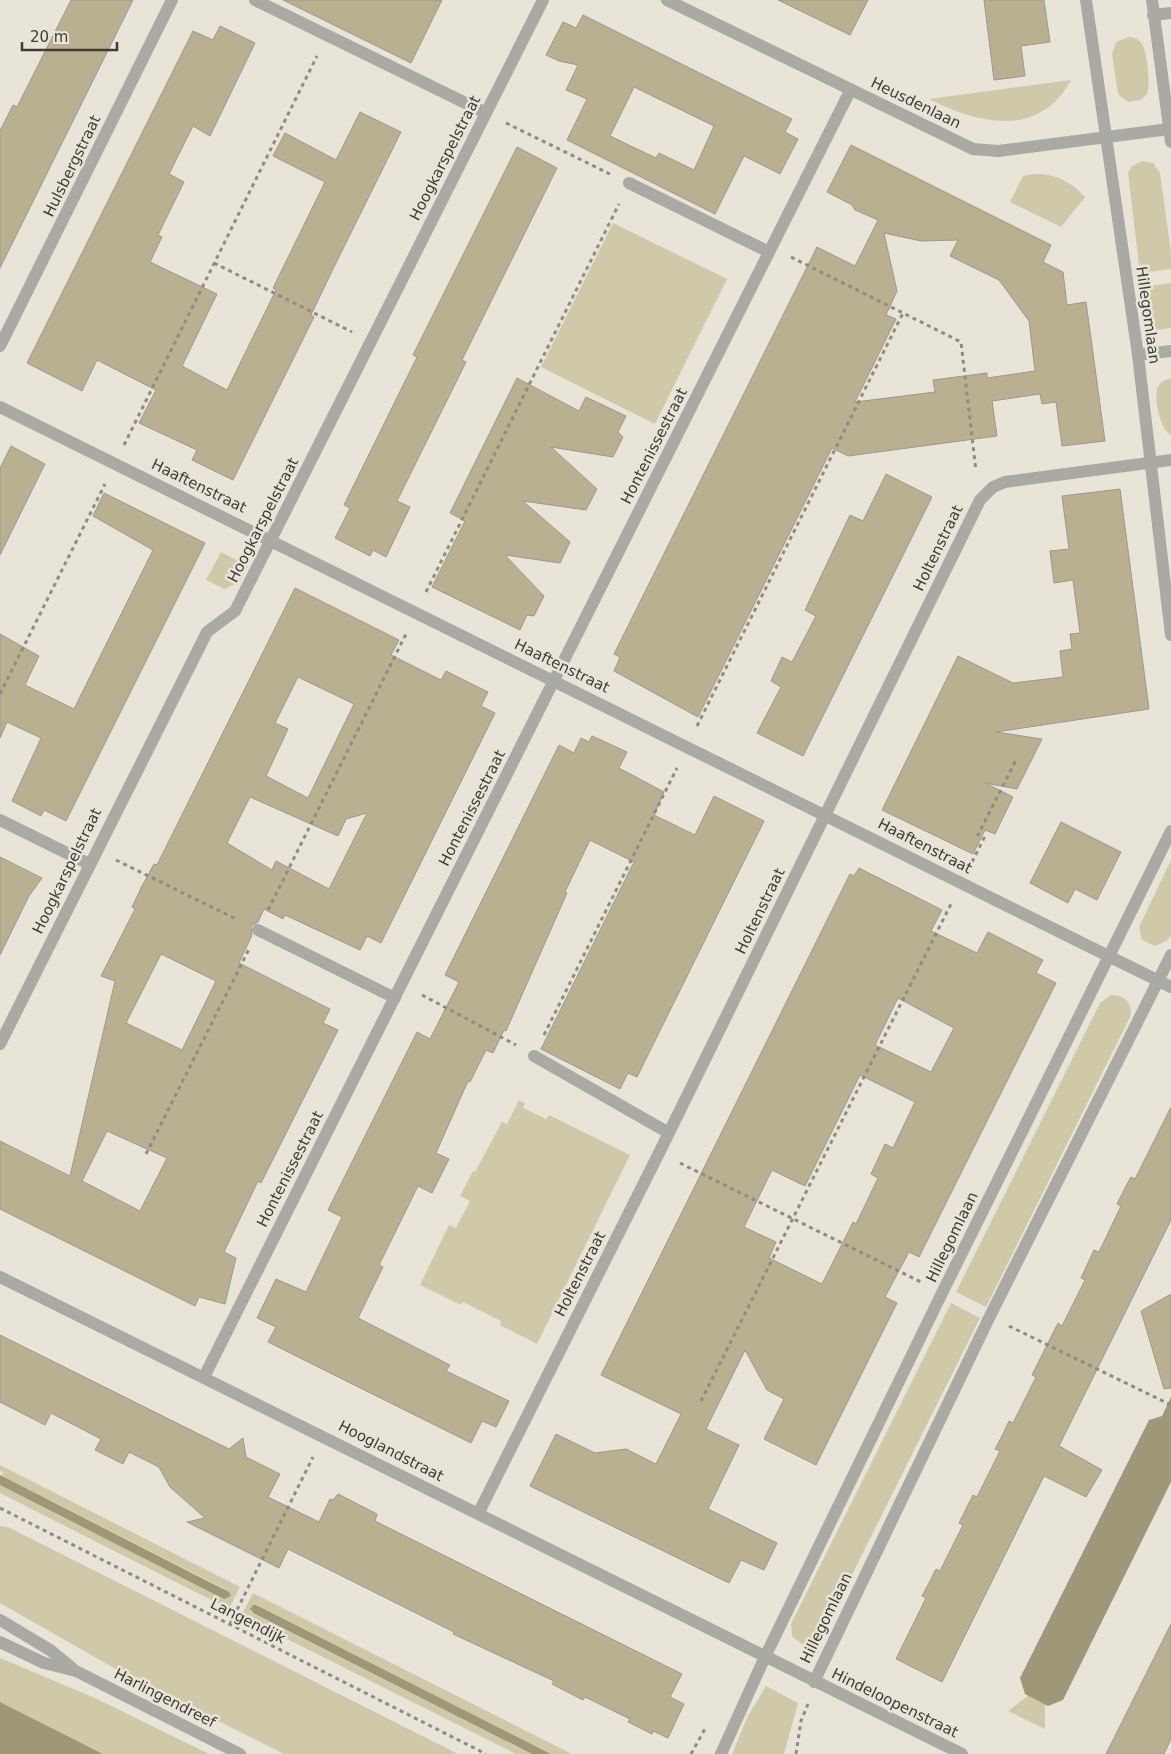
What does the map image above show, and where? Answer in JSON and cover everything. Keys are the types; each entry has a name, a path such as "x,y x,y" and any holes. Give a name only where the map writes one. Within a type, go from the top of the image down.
{"street":[{"name":"Hulsbergstraat","path":"0,346 172,0"},
{"path":"255,0 486,113"},
{"name":"Hoogkarspelstraat","path":"0,1044 88,864 207,632 235,611 542,0"},
{"name":"Heusdenlaan","path":"668,0 973,148 998,151 1107,137 1170,136"},
{"name":"Hillegomlaan","path":"1086,0 1138,354 1171,635"},
{"path":"1152,0 1170,136"},
{"path":"1153,16 1171,13"},
{"name":"Hontenissestraat","path":"204,1377 851,89"},
{"path":"629,183 769,252"},
{"path":"1138,354 1171,351"},
{"name":"Haaftenstraat","path":"0,407 1171,987"},
{"path":"993,486 1006,482 1171,460"},
{"name":"Holtenstraat","path":"478,1514 659,1153 980,500 993,486"},
{"path":"0,820 88,864"},
{"name":"Hillegomlaan","path":"721,1754 764,1659 942,1293 1171,831"},
{"path":"258,930 394,998"},
{"name":"Hillegomlaan","path":"764,1659 814,1682 990,1316 1171,954"},
{"path":"534,1056 669,1132"},
{"name":"Hooglandstraat","path":"0,1277 324,1436 764,1659"},
{"name":"Harlingendreef","path":"0,1620 50,1650 76,1671 240,1754"},
{"name":"Harlingendreef","path":"0,1642 44,1663 76,1671"},
{"name":"Hindeloopenstraat","path":"814,1682 962,1754"}],"path":[{"path":"0,694 328,36"},
{"path":"146,1154 629,183 486,113"},
{"path":"769,252 784,254 962,342 976,473 993,486"},
{"path":"214,263 371,341"},
{"path":"402,984 534,1056 904,313"},
{"path":"701,1401 984,838 978,835 1016,760"},
{"path":"96,850 258,930"},
{"path":"659,1153 942,1293"},
{"path":"990,1316 1171,1405"},
{"path":"230,1624 324,1436"},
{"name":"Langendijk","path":"0,1508 486,1754"},
{"path":"796,1754 801,1721 814,1682"}],"shaded area":[{"path":"1129,37 1141,42 1144,48 1149,84 1147,94 1141,100 1128,102 1118,94 1112,54 1116,42"},
{"path":"1071,80 1058,99 1042,111 1025,119 987,120 967,115 929,99"},
{"path":"1142,161 1153,163 1160,173 1171,252 1171,269 1140,273 1128,173 1132,166"},
{"path":"1033,174 1048,175 1062,179 1080,191 1085,197 1061,227 1010,202 1023,176"},
{"path":"613,223 727,279 655,424 541,367"},
{"path":"1171,283 1171,328 1158,330 1147,322 1142,287"},
{"path":"1171,378 1171,435 1164,427 1158,413 1156,398 1159,385"},
{"path":"221,552 248,566 240,582 224,589 206,580"},
{"path":"1171,860 1171,935 1167,941 1155,946 1142,940 1139,927"},
{"path":"1111,995 1120,996 1127,1001 1131,1008 1130,1017 986,1307 956,1292 1100,1003"},
{"path":"519,1100 525,1103 523,1108 546,1119 549,1115 630,1155 537,1344 500,1325 501,1321 463,1302 461,1305 420,1285 449,1225 456,1228 470,1201 460,1196 473,1171 475,1172 502,1122 507,1124"},
{"path":"951,1303 980,1318 821,1637 815,1644 802,1644 792,1636 791,1624"},
{"path":"1171,1397 1171,1482 1063,1700 1048,1706 1025,1694 1020,1678 1149,1420 1162,1416"},
{"path":"0,1465 240,1587 229,1609 0,1493 0,1485 86,1529 229,1591 2,1476 3,1472 0,1471"},
{"path":"0,1475 229,1592 231,1596 224,1599 0,1485"},
{"path":"0,1526 8,1527 458,1754 284,1754 121,1672 0,1603"},
{"path":"253,1593 572,1754 551,1754 256,1605 250,1612 532,1754 516,1754 241,1616"},
{"path":"253,1605 551,1754 532,1754 253,1613 250,1609"},
{"path":"0,1658 95,1698 209,1754 103,1754 0,1702"},
{"path":"766,1686 798,1703 784,1754 732,1754 747,1718"},
{"path":"1029,1695 1045,1703 1045,1729 1008,1711"},
{"path":"0,1702 103,1754 0,1754"}],"building":[{"path":"71,0 133,0 0,268 0,131 13,105 17,107"},
{"path":"283,0 442,0 411,63"},
{"path":"778,0 868,0 850,35"},
{"path":"984,0 1044,0 1050,42 1021,46 1025,76 994,80"},
{"path":"583,15 792,119 785,132 798,139 780,174 744,156 715,214 567,140 587,99 566,90 578,65 559,61 546,55 563,22 576,28","holes":["634,87 714,126 694,170 659,153 656,158 610,136"]},
{"path":"220,26 255,43 210,136 193,126 169,174 184,182 158,235 162,237 150,262 217,294 182,366 227,390 276,290 273,288 325,182 273,156 285,133 336,160 360,112 401,132 311,315 314,317 233,480 192,460 197,450 139,423 156,390 97,360 82,391 27,363 193,31 213,40"},
{"path":"851,145 1051,245 1043,262 1063,272 1067,305 1086,302 1105,441 1062,446 1056,402 1042,404 1040,394 992,401 997,436 848,456 832,448 698,717 614,671 620,657 614,654 817,247 855,266 878,220 855,210 852,205 827,192","holes":["884,233 921,241 958,240 950,256 999,280 1029,321 1035,371 987,378 987,373 933,380 935,392 855,402 896,319 886,315 897,291"]},
{"path":"517,147 557,168 462,360 466,362 397,501 410,507 386,557 373,550 370,556 335,538 350,508 344,505 417,357 413,355"},
{"path":"517,378 579,411 586,397 626,416 618,432 623,437 613,457 551,447 597,489 586,510 523,501 570,542 560,563 505,555 544,596 534,616 527,615 520,630 432,587 465,521 450,513"},
{"path":"11,446 45,464 0,555 0,468"},
{"path":"886,474 932,497 803,756 757,733 781,687 771,681 782,657 792,662 816,616 805,610 850,515 863,521"},
{"path":"1120,489 1149,709 996,732 1042,739 1017,789 985,783 1013,797 995,834 985,830 973,854 882,810 958,656 1013,683 1063,677 1060,651 1072,649 1070,634 1080,633 1073,580 1054,583 1050,551 1069,549 1062,496"},
{"path":"104,493 205,543 66,821 44,810 41,816 12,801 41,738 7,722 0,738 0,634 39,656 25,685 74,709 153,550 93,516"},
{"path":"295,588 399,640 391,655 441,680 446,671 488,692 481,706 495,713 381,943 367,936 360,950 285,915 283,919 264,909 258,922 251,926 252,935 239,963 330,1009 323,1023 338,1030 261,1183 258,1181 224,1252 236,1258 225,1304 199,1297 195,1306 0,1209 0,1141 70,1176 115,981 101,976 135,909 132,907 142,886 154,864 157,865","holes":["298,677 354,704 308,798 266,776 288,729 275,723","250,797 338,836 346,819 367,813 329,889 276,861 272,870 227,843","161,954 216,981 182,1050 126,1023","107,1131 167,1158 140,1211 82,1181"]},
{"path":"592,736 627,752 619,768 664,792 654,815 695,835 714,796 764,821 637,1077 628,1073 620,1089 541,1049 634,862 590,840 565,892 567,893 506,1031 504,1030 493,1053 486,1050 470,1082 468,1081 436,1153 449,1159 432,1193 418,1186 379,1265 383,1267 358,1318 450,1365 446,1371 509,1401 496,1427 482,1421 471,1443 268,1342 276,1327 257,1318 276,1279 306,1292 342,1217 328,1210 417,1032 430,1039 459,982 445,975 559,745 574,753 581,738 589,742"},
{"path":"1061,822 1121,852 1097,900 1075,889 1068,903 1030,883"},
{"path":"0,857 42,878 29,896 0,955"},
{"path":"859,868 942,910 931,931 977,953 988,932 1043,960 1036,973 1056,983 919,1257 909,1252 885,1297 897,1303 816,1465 764,1439 784,1399 767,1390 745,1350 706,1429 739,1445 708,1509 777,1543 764,1570 741,1560 729,1583 530,1486 556,1434 595,1453 626,1449 656,1464 681,1414 601,1375 850,874 854,876","holes":["898,998 954,1028 931,1072 875,1045","860,1075 915,1102 893,1148 885,1144 871,1174 878,1178 856,1224 853,1222 822,1284 769,1258 776,1242 744,1227 772,1170 805,1186"]},
{"path":"1171,1107 1171,1220 1059,1446 1102,1470 1086,1497 1044,1476 942,1682 896,1659 926,1598 922,1596 936,1569 940,1571 963,1525 959,1523 973,1495 977,1497 1000,1451 995,1449 1009,1421 1013,1423 1036,1377 1032,1375 1058,1323 1062,1326 1085,1280 1081,1278 1094,1250 1099,1252 1121,1206 1117,1204 1131,1177 1135,1179"},
{"path":"1171,1294 1171,1388 1164,1389 1141,1311"},
{"path":"0,1335 229,1449 243,1438 246,1457 280,1474 268,1497 319,1522 330,1499 333,1500 338,1494 377,1514 375,1521 682,1674 670,1697 684,1704 668,1738 653,1731 652,1734 628,1722 630,1719 585,1697 583,1700 552,1684 554,1681 453,1634 454,1632 288,1549 279,1568 187,1522 205,1518 170,1487 159,1467 129,1452 123,1464 95,1450 101,1439 51,1413 45,1425 0,1402"},
{"path":"1171,1624 1171,1739 1164,1754 1106,1754"}]}
